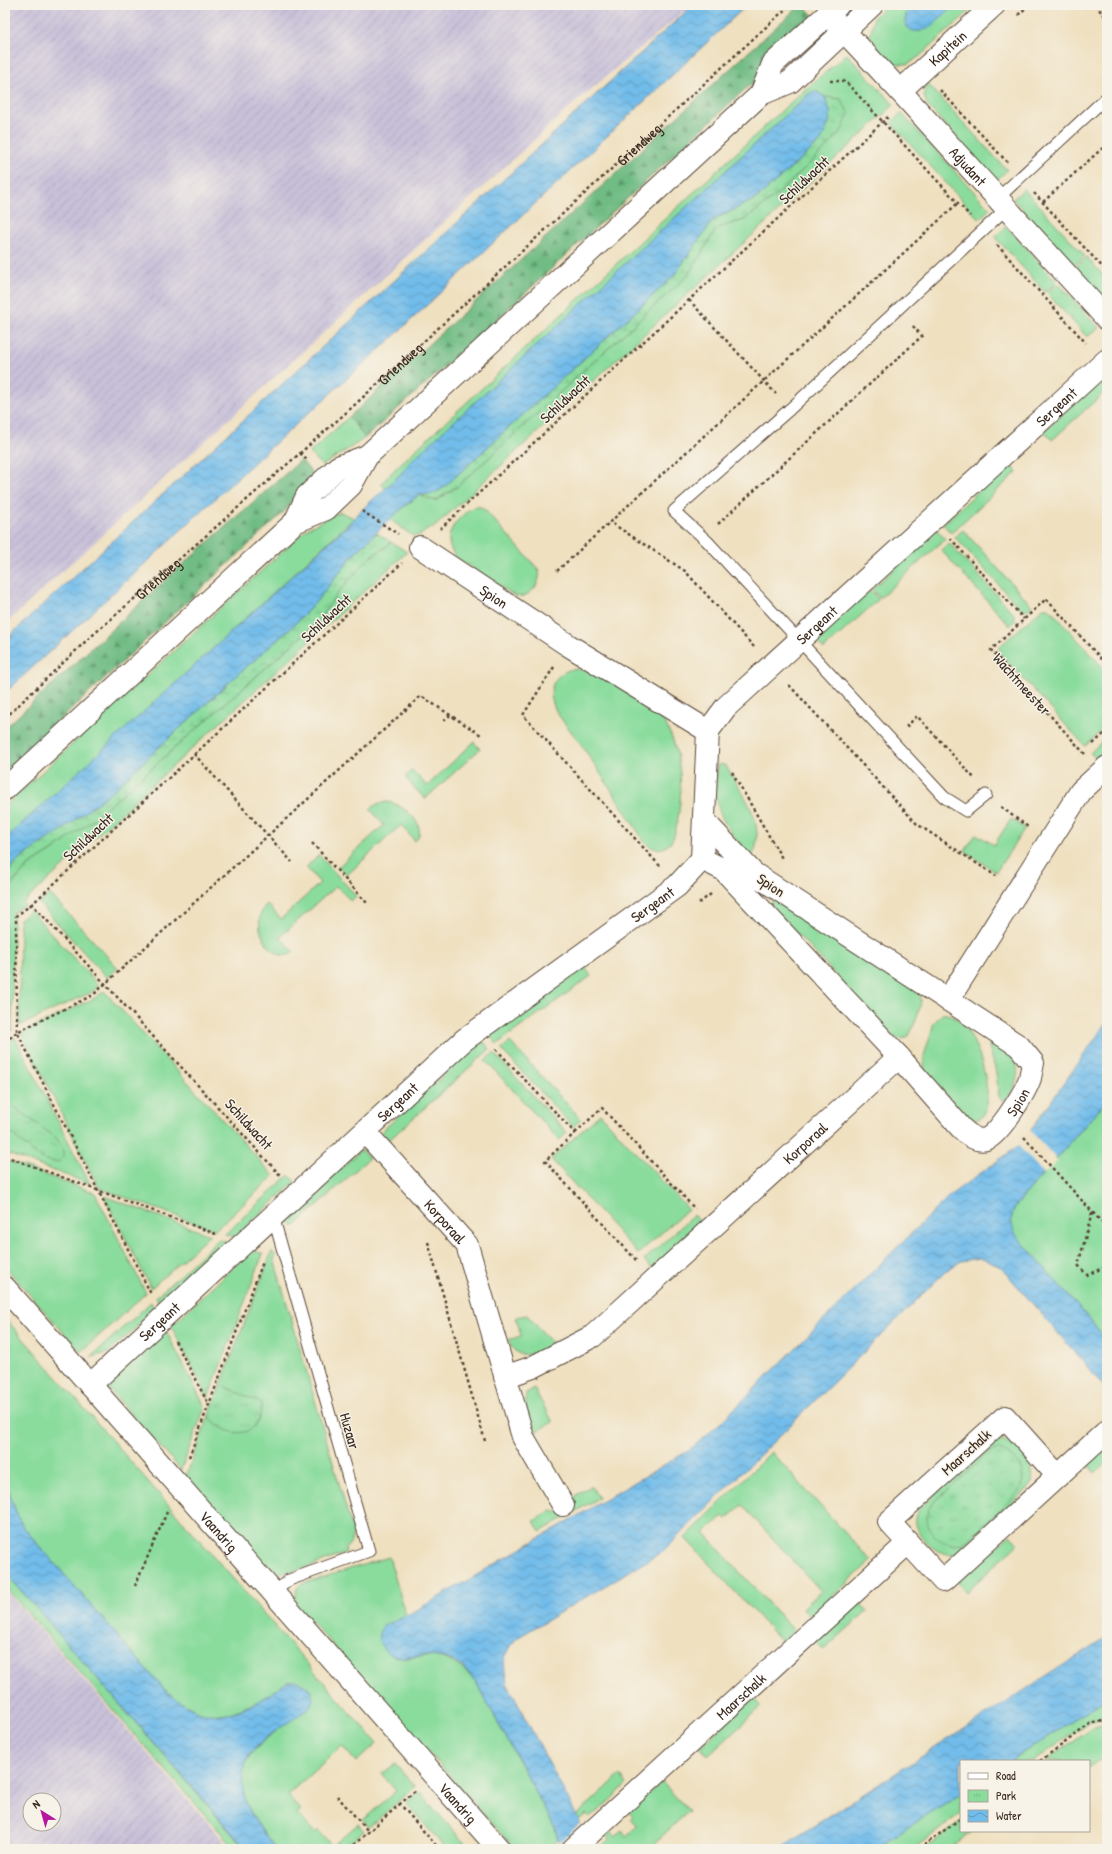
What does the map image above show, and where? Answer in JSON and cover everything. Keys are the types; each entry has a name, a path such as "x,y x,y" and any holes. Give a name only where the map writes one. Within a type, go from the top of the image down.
{"street":[{"path":"5,788 295,522 307,496 338,467 367,456 761,94 790,82 872,5"},
{"name":"Kapitein","path":"904,95 994,5"},
{"path":"761,94 773,64 833,10"},
{"name":"Adjudant","path":"833,10 844,32 904,95 1107,318"},
{"name":"Sergeant","path":"708,731 726,707 1105,361"},
{"name":"Spion","path":"420,547 568,645 708,731"},
{"path":"702,859 708,731"},
{"path":"948,1000 1081,791 1104,769"},
{"name":"Spion","path":"702,859 724,870 899,1057 962,1129 973,1139 985,1140 995,1135 1030,1078 1033,1063 1019,1046 753,873 704,821"},
{"name":"Sergeant","path":"90,1385 477,1029 677,886 702,859"},
{"name":"Korporaal","path":"505,1377 533,1367 593,1336 899,1057"},
{"name":"Korporaal","path":"365,1132 467,1245 523,1437 563,1505"},
{"name":"Vaandrig","path":"5,1288 499,1849"},
{"name":"Maarschalk","path":"1058,1476 1005,1416 889,1522 943,1581 1058,1476 1107,1431"},
{"name":"Maarschalk","path":"573,1849 908,1543"}],"lane":[{"path":"986,795 966,811 944,798 702,538 674,512 790,409 983,230 1003,203 1107,97"},
{"name":"Huzaar","path":"273,1216 369,1552 288,1580 273,1593"}],"path":[{"name":"Griendweg","path":"5,718 86,641 348,411 790,5"},
{"path":"1095,5 1107,18"},
{"path":"763,30 785,53"},
{"path":"802,71 812,81 845,81 1105,361"},
{"name":"Schildwacht","path":"281,1175 32,904 883,122 904,95"},
{"path":"1043,202 1107,144"},
{"path":"689,300 790,409"},
{"path":"702,538 922,336 897,309"},
{"path":"359,509 395,532"},
{"path":"932,519 1024,619"},
{"path":"557,571 610,522"},
{"name":"Wachtmeester","path":"1104,769 991,650 1046,599 1107,665"},
{"path":"568,645 523,715 677,886"},
{"path":"789,685 917,824 997,877"},
{"path":"5,1042 17,1032 93,995 420,696 481,735"},
{"path":"444,721 450,715"},
{"path":"890,741 918,716 978,782"},
{"path":"1090,747 1107,731"},
{"path":"194,754 292,862"},
{"path":"730,769 783,861"},
{"path":"997,802 1005,812 1049,840"},
{"path":"312,843 367,903"},
{"name":"Sergeant","path":"692,907 712,894"},
{"path":"32,904 16,916 17,1032 209,1405"},
{"path":"477,1029 575,1132"},
{"path":"489,1053 502,1044"},
{"path":"655,1281 545,1161 575,1132 602,1108 712,1228"},
{"name":"Spion","path":"1020,1133 1093,1213 1106,1225 1107,1228"},
{"path":"5,1156 243,1244"},
{"path":"1093,1213 1078,1265 1087,1275 1107,1266"},
{"path":"426,1237 485,1441"},
{"path":"135,1586 178,1485 267,1252 280,1242"},
{"path":"1041,1760 1090,1724 1107,1720"},
{"name":"Vaandrig","path":"349,1849 433,1774"},
{"path":"337,1796 369,1832"},
{"path":"400,1804 439,1849"},
{"path":"919,1849 960,1819"}],"shaded area":[{"path":"5,5 692,5 580,98 5,624"},
{"path":"5,1589 231,1849 5,1849"}],"green space":[{"path":"800,5 803,5 815,17 771,56 754,81 465,349 365,438 349,417"},
{"path":"886,5 913,5 906,15 906,27 933,25 954,5 976,5 920,56 908,64 895,64 885,58 870,37 874,17"},
{"path":"847,54 894,105 432,529 430,527 421,535 413,536 389,519 419,495 436,501 458,486 687,276 717,228 744,220 777,195 834,140 841,99 825,97 816,92 810,93 412,461 386,489 381,484 398,466 801,93"},
{"path":"927,83 1007,170 996,181 927,105 924,96"},
{"path":"825,97 841,99 849,114 843,128 834,140 777,195 744,220 717,228 687,276 458,486 435,501 419,495 432,494 442,489 673,277 713,220 757,198 821,141 830,120 828,104"},
{"path":"901,113 990,209 979,219 891,123"},
{"path":"1024,189 1085,256 1074,266 1013,199"},
{"path":"1006,226 1057,282 1045,292 995,237"},
{"path":"1087,257 1107,280 1107,302 1075,268"},
{"path":"1058,283 1099,328 1087,337 1047,293"},
{"path":"1107,374 1107,390 1052,440 1044,431"},
{"path":"349,417 365,438 322,466 309,453"},
{"path":"301,460 313,474 298,491 286,510 5,771 5,728 176,570"},
{"path":"1009,463 1017,472 951,533 943,524"},
{"path":"474,507 481,507 485,510 539,570 538,580 530,593 520,597 515,596 457,558 453,553 450,547 449,537 453,526 467,511"},
{"path":"340,512 354,518 5,839 5,806 308,528"},
{"path":"937,530 945,539 880,598 872,589"},
{"path":"963,530 1032,606 1028,610 1020,608 955,537"},
{"path":"377,533 391,542 371,557 350,579 323,613 319,621 94,819 52,851 28,866 14,882 5,898 5,877 15,863 110,793 234,678 293,626 315,603 355,553"},
{"path":"391,542 407,552 23,903 25,905 15,911 13,914 12,1030 5,1037 5,898 14,882 28,866 52,851 94,819 319,621 323,613 350,579 371,557"},
{"path":"949,543 1014,614 1015,621 1010,626 941,550"},
{"path":"870,590 879,599 824,649 815,641"},
{"path":"1043,608 1049,608 1107,672 1107,726 1085,746 1000,653 999,647"},
{"path":"574,669 587,671 600,676 639,699 661,717 668,729 677,755 681,782 679,810 675,834 670,844 667,846 660,849 655,848 648,845 644,841 588,755 556,711 551,694 553,684 559,675"},
{"path":"1107,737 1107,752 1098,760 1090,753"},
{"path":"474,742 480,749 425,799 407,780 406,776 412,770 427,786"},
{"path":"720,764 726,766 753,814 757,835 754,853 750,855 729,830 720,814 716,794 716,782"},
{"path":"388,802 401,807 413,817 419,829 419,835 415,841 401,825 347,875 338,867 384,825 370,809 379,803"},
{"path":"1011,819 1025,828 996,872 965,851 976,834 994,845"},
{"path":"319,855 356,896 351,901 336,886 280,937 294,952 287,955 279,954 266,942 261,933 259,923 261,913 267,904 281,919 320,883 306,867"},
{"path":"50,894 118,968 107,978 39,903"},
{"path":"775,899 917,991 921,998 921,1004 914,1026 907,1038 896,1039 771,906 772,901"},
{"path":"30,910 99,986 92,992 19,1026 20,919"},
{"path":"584,966 591,976 497,1044 489,1035"},
{"path":"104,991 274,1176 215,1230 99,1188 21,1033 95,998"},
{"path":"942,1014 953,1016 963,1025 972,1038 979,1055 987,1090 987,1104 984,1114 977,1120 968,1119 925,1071 924,1056 934,1023"},
{"path":"15,1037 90,1184 5,1153 5,1045"},
{"path":"482,1040 490,1049 389,1140 381,1132"},
{"path":"510,1042 581,1119 573,1127 501,1049"},
{"path":"993,1042 1012,1055 1017,1066 1014,1086 1008,1097 1003,1101 999,1097 996,1072 989,1047 989,1044"},
{"path":"494,1053 567,1133 559,1140 485,1060"},
{"path":"5,1100 56,1138 60,1143 63,1152 61,1160 58,1162 53,1162 40,1157 5,1128"},
{"path":"1107,1100 1107,1340 1015,1235 1011,1220 1016,1205"},
{"path":"600,1114 688,1209 638,1254 551,1159"},
{"path":"361,1150 369,1158 294,1227 286,1219"},
{"path":"5,1160 95,1193 146,1293 81,1352 5,1267"},
{"path":"289,1175 295,1182 237,1235 234,1237 225,1234"},
{"path":"104,1196 210,1235 151,1288"},
{"path":"694,1215 701,1223 652,1269 644,1260"},
{"path":"219,1239 228,1242 160,1305 156,1297"},
{"path":"252,1250 263,1254 208,1398 171,1326"},
{"path":"272,1251 276,1256 274,1259 353,1532 351,1542 345,1549 346,1552 343,1554 296,1570 276,1573 269,1573 186,1476"},
{"path":"151,1302 155,1310 153,1312 108,1353 91,1357"},
{"path":"527,1315 554,1345 541,1351 528,1354 517,1352 512,1347 508,1340 521,1336 516,1317"},
{"path":"5,1318 377,1743 356,1762 342,1746 287,1795 301,1810 297,1813 315,1833 318,1830 332,1846 358,1824 364,1831 344,1849 276,1849 259,1826 246,1801 243,1788 243,1775 246,1762 255,1749 264,1740 285,1723 308,1691 304,1686 298,1682 289,1682 248,1706 223,1714 199,1712 188,1706 176,1699 163,1688 23,1527 5,1480"},
{"path":"166,1331 205,1407 181,1470 106,1386"},
{"path":"221,1385 261,1403 260,1415 257,1423 250,1429 242,1432 234,1432 225,1429 216,1424 209,1415"},
{"path":"534,1389 553,1422 536,1432 533,1430 526,1407 526,1393"},
{"path":"1000,1440 1014,1445 1026,1457 1032,1471 1031,1486 958,1553 945,1554 933,1548 919,1533 916,1525 916,1518 919,1509 991,1443"},
{"path":"1107,1445 1107,1462 1095,1473 1087,1464"},
{"path":"999,1450 1012,1457 1020,1467 1023,1479 1019,1492 966,1541 958,1545 950,1545 942,1541 935,1536 927,1521 927,1513 931,1505 986,1455 992,1451"},
{"path":"771,1452 871,1561 810,1617 803,1608 821,1591 742,1505 726,1519 723,1516 704,1533 794,1631 782,1642 685,1538"},
{"path":"591,1486 599,1498 540,1532 534,1521 552,1510 554,1513 575,1500 573,1497"},
{"path":"1010,1535 1018,1544 966,1592 958,1582"},
{"path":"389,1557 406,1615 383,1626 407,1658 428,1656 445,1659 461,1668 476,1682 555,1828 558,1840 548,1849 515,1849 294,1602 297,1588 301,1584"},
{"path":"5,1572 245,1849 235,1849 5,1587"},
{"path":"859,1602 867,1611 824,1650 815,1641"},
{"path":"753,1698 761,1707 708,1756 700,1747"},
{"path":"1107,1698 1107,1716 1091,1721 1035,1760 1012,1760"},
{"path":"1107,1724 1107,1755 1090,1767 1090,1760 1047,1760 1091,1728"},
{"path":"395,1764 415,1787 369,1827 363,1820 396,1791 382,1774"},
{"path":"620,1775 627,1784 601,1809 589,1817 586,1814 579,1820 576,1816"},
{"path":"662,1782 689,1811 648,1849 599,1849 609,1839 607,1836 610,1830 615,1837 622,1831 626,1836 637,1827 630,1819 633,1816 629,1812"},
{"path":"419,1792 470,1849 446,1849 406,1803"},
{"path":"960,1794 960,1815 913,1849 874,1849"},
{"path":"960,1823 960,1832 972,1832 955,1844 959,1849 924,1849"}],"water":[{"path":"693,5 747,5 393,337 260,457 5,693 5,640"},
{"path":"913,5 954,5 932,26 919,31 913,31 906,27 905,21 906,15"},
{"path":"816,91 825,97 830,111 830,120 821,141 757,198 713,220 673,277 442,489 432,494 419,495 402,508 355,553 315,603 293,626 234,678 110,793 65,828 15,863 5,877 5,839 351,522 404,470 411,461 810,93"},
{"path":"1107,1022 1107,1100 1016,1205 1012,1220 1016,1235 1107,1340 1107,1390 1001,1267 980,1258 961,1261 947,1270 662,1552 517,1638 512,1644 506,1654 504,1664 507,1683 594,1849 564,1849 558,1840 555,1828 476,1682 457,1663 441,1657 397,1657 387,1653 383,1649 379,1638 383,1626 415,1611 688,1451 715,1428 949,1196 1021,1144"},
{"path":"5,1480 23,1527 163,1688 190,1708 203,1713 228,1713 256,1703 285,1683 292,1681 300,1683 312,1692 311,1694 314,1699 311,1706 259,1744 250,1754 244,1768 244,1796 257,1824 276,1849 246,1849 5,1572"},
{"path":"1107,1637 1107,1698 1012,1760 960,1760 960,1794 874,1849 778,1849"}],"pier":[{"path":"1029,1129 1058,1161 1044,1174 1017,1144"},
{"path":"582,1822 595,1847 593,1849 562,1849 558,1844"}]}
